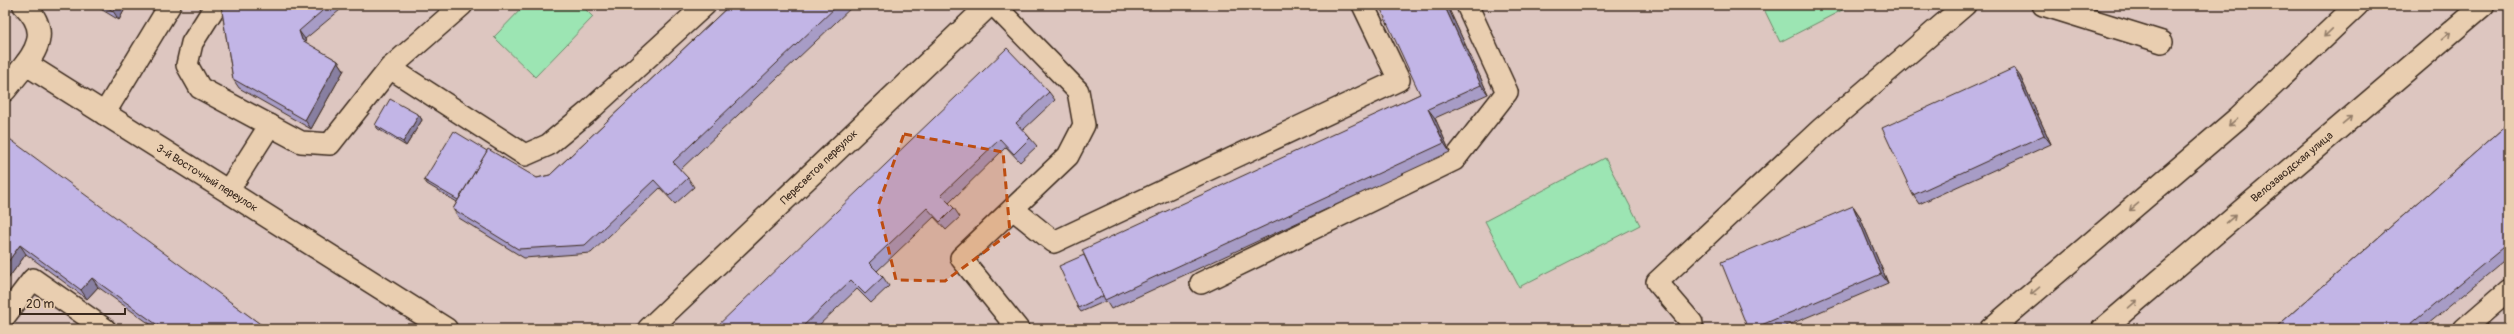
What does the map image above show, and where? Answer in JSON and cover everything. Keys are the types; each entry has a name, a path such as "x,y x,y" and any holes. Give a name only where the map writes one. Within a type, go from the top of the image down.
{"street":[{"name":"3-й Восточный переулок","path":"24,5 34,16 40,34 36,51 13,75 104,114 446,329"},
{"name":"Пересветов переулок","path":"649,329 989,5"},
{"path":"1991,329 2238,118 2357,5"},
{"name":"Велозаводская улица","path":"2103,329 2483,5"}],"lane":[{"path":"104,114 170,5"},
{"path":"216,5 192,43 187,65 200,88 301,142 330,144 390,68 462,5"},
{"path":"390,68 525,155 548,145 589,111 705,5"},
{"path":"994,5 1078,91 1084,125 1068,156 961,258 1018,329"},
{"path":"1013,209 1054,242 1399,80 1363,5"},
{"path":"1201,283 1454,160 1507,92 1467,5"},
{"path":"1691,327 1657,282 1817,133 1965,5"},
{"path":"2043,5 2162,42"},
{"path":"228,192 270,125"},
{"path":"5,316 33,279 105,329"},
{"path":"2464,329 2509,290"}],"highlighted area":[{"path":"904,134 1003,152 1010,233 945,281 896,280 878,206"}],"green space":[{"path":"525,5 581,5 593,17 535,77 494,37"},
{"path":"1762,5 1852,5 1780,42"},
{"path":"1605,158 1640,225 1519,287 1485,221"}],"building":[{"path":"103,5 116,5 113,11"},
{"path":"221,5 329,5 299,31 302,40 338,61 305,120 233,79"},
{"path":"730,5 838,5 673,162 688,178 669,196 654,180 585,245 518,249 453,209 488,149 537,178 550,175"},
{"path":"1379,5 1444,5 1481,85 1428,109 1444,143 1105,300 1082,250 1420,94"},
{"path":"1007,48 1049,92 1016,123 1030,138 1014,154 1000,139 941,195 954,208 940,222 927,208 869,263 883,277 865,294 851,280 800,329 714,329"},
{"path":"2014,68 2044,135 1913,195 1882,128"},
{"path":"390,99 419,115 403,142 375,125"},
{"path":"2509,123 2509,243 2405,329 2274,329"},
{"path":"454,131 487,151 458,200 424,180"},
{"path":"7,137 267,329 163,329 92,278 81,290 20,245 5,266 5,140"},
{"path":"1853,206 1881,274 1752,329 1748,329 1721,262"},
{"path":"1084,255 1103,296 1078,308 1059,266"}]}
